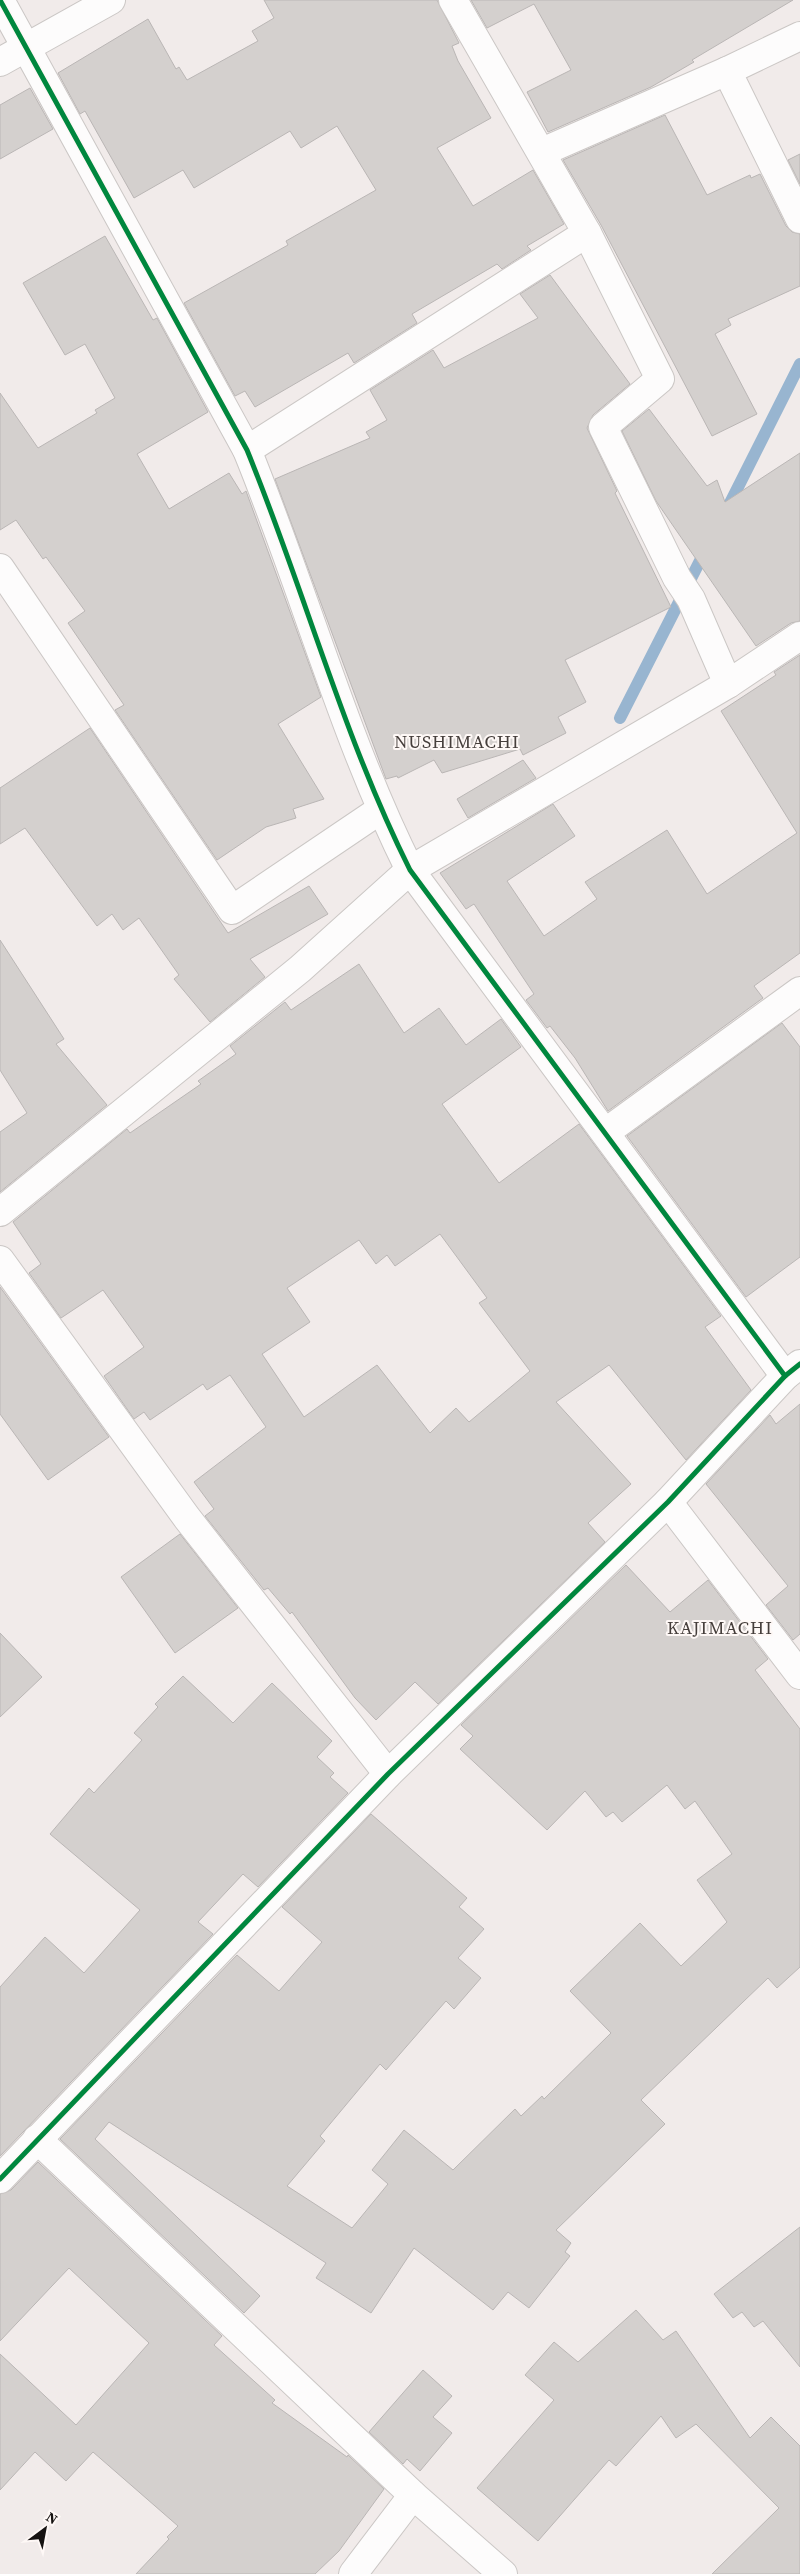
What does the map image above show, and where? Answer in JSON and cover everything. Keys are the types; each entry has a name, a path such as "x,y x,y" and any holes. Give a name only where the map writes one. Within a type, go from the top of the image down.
{"street":[{"path":"0,0 247,450 273,515 380,810 410,870 606,1132 792,1370 668,1502 388,1774 0,2179"},
{"path":"0,62 25,46 110,0"},
{"path":"453,0 587,233 660,379 603,427 684,588 728,684"},
{"path":"542,152 727,72 800,36"},
{"path":"727,72 800,219"},
{"path":"247,450 587,233"},
{"path":"0,568 232,910 380,810"},
{"path":"0,1212 300,969 410,870 728,684 800,636"},
{"path":"606,1132 800,991"},
{"path":"0,1260 187,1518 388,1774"},
{"path":"668,1502 800,1675"},
{"path":"37,2139 413,2495 503,2574"},
{"path":"353,2574 413,2495"}],"building":[{"path":"264,0 437,0 459,43 452,46 458,61 491,118 437,148 473,206 533,170 564,224 527,246 531,250 502,269 497,264 412,314 417,323 354,363 348,353 255,407 245,391 235,396 184,303 288,245 286,241 376,190 337,126 301,148 290,131 194,188 183,170 134,198 85,111 80,114 58,73 148,19 176,69 179,67 187,80 258,41 252,31 274,18"},
{"path":"471,0 793,0 692,60 694,62 651,87 548,132 527,92 571,70 534,4 487,28"},
{"path":"30,88 53,129 0,159 0,105"},
{"path":"665,115 707,195 750,175 751,178 760,174 786,226 792,232 800,234 800,286 728,319 731,325 715,334 757,414 712,436 601,225 563,160"},
{"path":"800,154 800,184 788,160"},
{"path":"105,236 153,320 157,318 208,412 137,454 169,509 229,473 242,494 246,491 321,697 278,724 324,799 293,809 296,818 266,827 217,860 115,710 124,705 68,623 85,611 46,557 43,559 16,520 0,530 0,393 38,448 97,413 95,410 115,398 85,344 65,355 23,283"},
{"path":"550,275 630,384 593,415 587,428 617,491 615,493 671,607 565,660 586,702 558,717 566,733 523,755 520,749 442,773 434,760 398,778 397,776 386,779 275,479 370,438 366,432 387,420 370,390 433,350 444,368 538,318 520,294"},
{"path":"649,409 707,486 717,480 725,502 800,453 800,621 791,623 756,646 656,501 622,431"},
{"path":"800,655 800,953 754,986 763,998 608,1111 575,1058 550,1026 547,1028 526,1000 534,994 474,904 466,909 440,873 553,804 575,836 507,881 544,936 597,899 585,882 667,830 707,894 797,833 721,711 776,675 774,672"},
{"path":"90,728 228,933 309,886 328,914 250,959 265,977 210,1022 174,979 179,975 139,918 123,930 112,914 97,926 25,828 0,844 0,788"},
{"path":"523,760 536,778 468,818 457,799"},
{"path":"0,940 64,1039 56,1044 107,1105 0,1192 0,1132 27,1113 0,1070"},
{"path":"359,964 404,1033 439,1008 466,1045 501,1019 521,1047 442,1104 499,1183 579,1124 721,1316 705,1327 751,1390 686,1460 609,1365 556,1402 631,1484 588,1523 605,1542 438,1704 415,1682 376,1720 355,1698 292,1612 290,1614 268,1588 264,1590 205,1516 214,1509 194,1482 266,1427 230,1375 207,1390 203,1384 150,1420 144,1412 134,1419 104,1376 144,1347 103,1290 61,1318 29,1273 41,1264 13,1222 127,1129 130,1133 201,1084 198,1081 236,1054 230,1046 285,1002 291,1010","holes":["440,1234 487,1298 479,1303 530,1371 469,1422 456,1408 430,1433 377,1365 304,1417 262,1354 310,1322 287,1288 359,1240 376,1264 387,1255 395,1266"]},
{"path":"782,1023 800,1047 800,1257 746,1297 627,1136"},
{"path":"0,1287 109,1437 48,1480 0,1414"},
{"path":"800,1404 800,1634 793,1640 766,1605 788,1586 706,1484 770,1415 776,1424"},
{"path":"180,1534 238,1608 175,1653 121,1577"},
{"path":"626,1565 670,1612 708,1580 768,1659 755,1670 800,1729 800,1967 777,1988 768,1978 641,2100 665,2124 556,2230 571,2243 565,2252 570,2256 529,2308 508,2292 493,2310 414,2248 371,2313 316,2278 326,2263 109,2122 95,2139 260,2296 244,2313 60,2139 237,1955 279,1991 322,1942 282,1907 371,1814 467,1898 459,1907 484,1929 458,1958 481,1978 454,2009 446,2001 386,2070 380,2064 320,2136 325,2141 287,2186 352,2228 388,2184 372,2170 404,2130 453,2170 515,2109 521,2116 542,2096 544,2099 611,2033 570,1991 640,1923 681,1966 727,1922 697,1880 732,1854 695,1801 685,1809 667,1785 622,1822 613,1812 606,1817 585,1791 547,1830 460,1749 473,1736 461,1725"},
{"path":"0,1633 42,1677 0,1717"},
{"path":"183,1676 233,1723 272,1683 332,1741 317,1757 334,1773 330,1777 348,1793 258,1887 243,1874 198,1922 213,1934 0,2156 0,1987 45,1937 84,1973 140,1910 50,1834 89,1788 94,1793 142,1740 134,1733 158,1707 155,1704"},
{"path":"38,2162 222,2336 214,2345 275,2400 272,2403 347,2457 348,2455 384,2489 339,2551 315,2574 136,2574 169,2539 167,2537 178,2526 93,2452 66,2481 35,2452 0,2490 0,2354 76,2425 149,2343 69,2268 0,2341 0,2194 11,2190"},
{"path":"800,2227 800,2367 763,2321 754,2327 742,2312 733,2318 714,2294"},
{"path":"636,2310 663,2340 676,2331 750,2438 771,2417 800,2446 800,2574 712,2574 779,2508 696,2424 676,2438 661,2416 616,2466 609,2460 538,2541 477,2488 554,2400 525,2375 554,2342 578,2362"},
{"path":"423,2370 452,2396 433,2417 452,2433 420,2471 407,2459 403,2464 369,2432"}],"waterway":[{"path":"726,511 800,364"},
{"path":"620,718 706,549"}],"cycle path":[{"path":"0,0 247,450 268,502 364,767 410,870 785,1376"},
{"path":"0,2179 388,1774 668,1502 785,1376 800,1364"}],"district":[{"name":"NUSHIMACHI","path":"457,741"},
{"name":"KAJIMACHI","path":"720,1627"}]}
